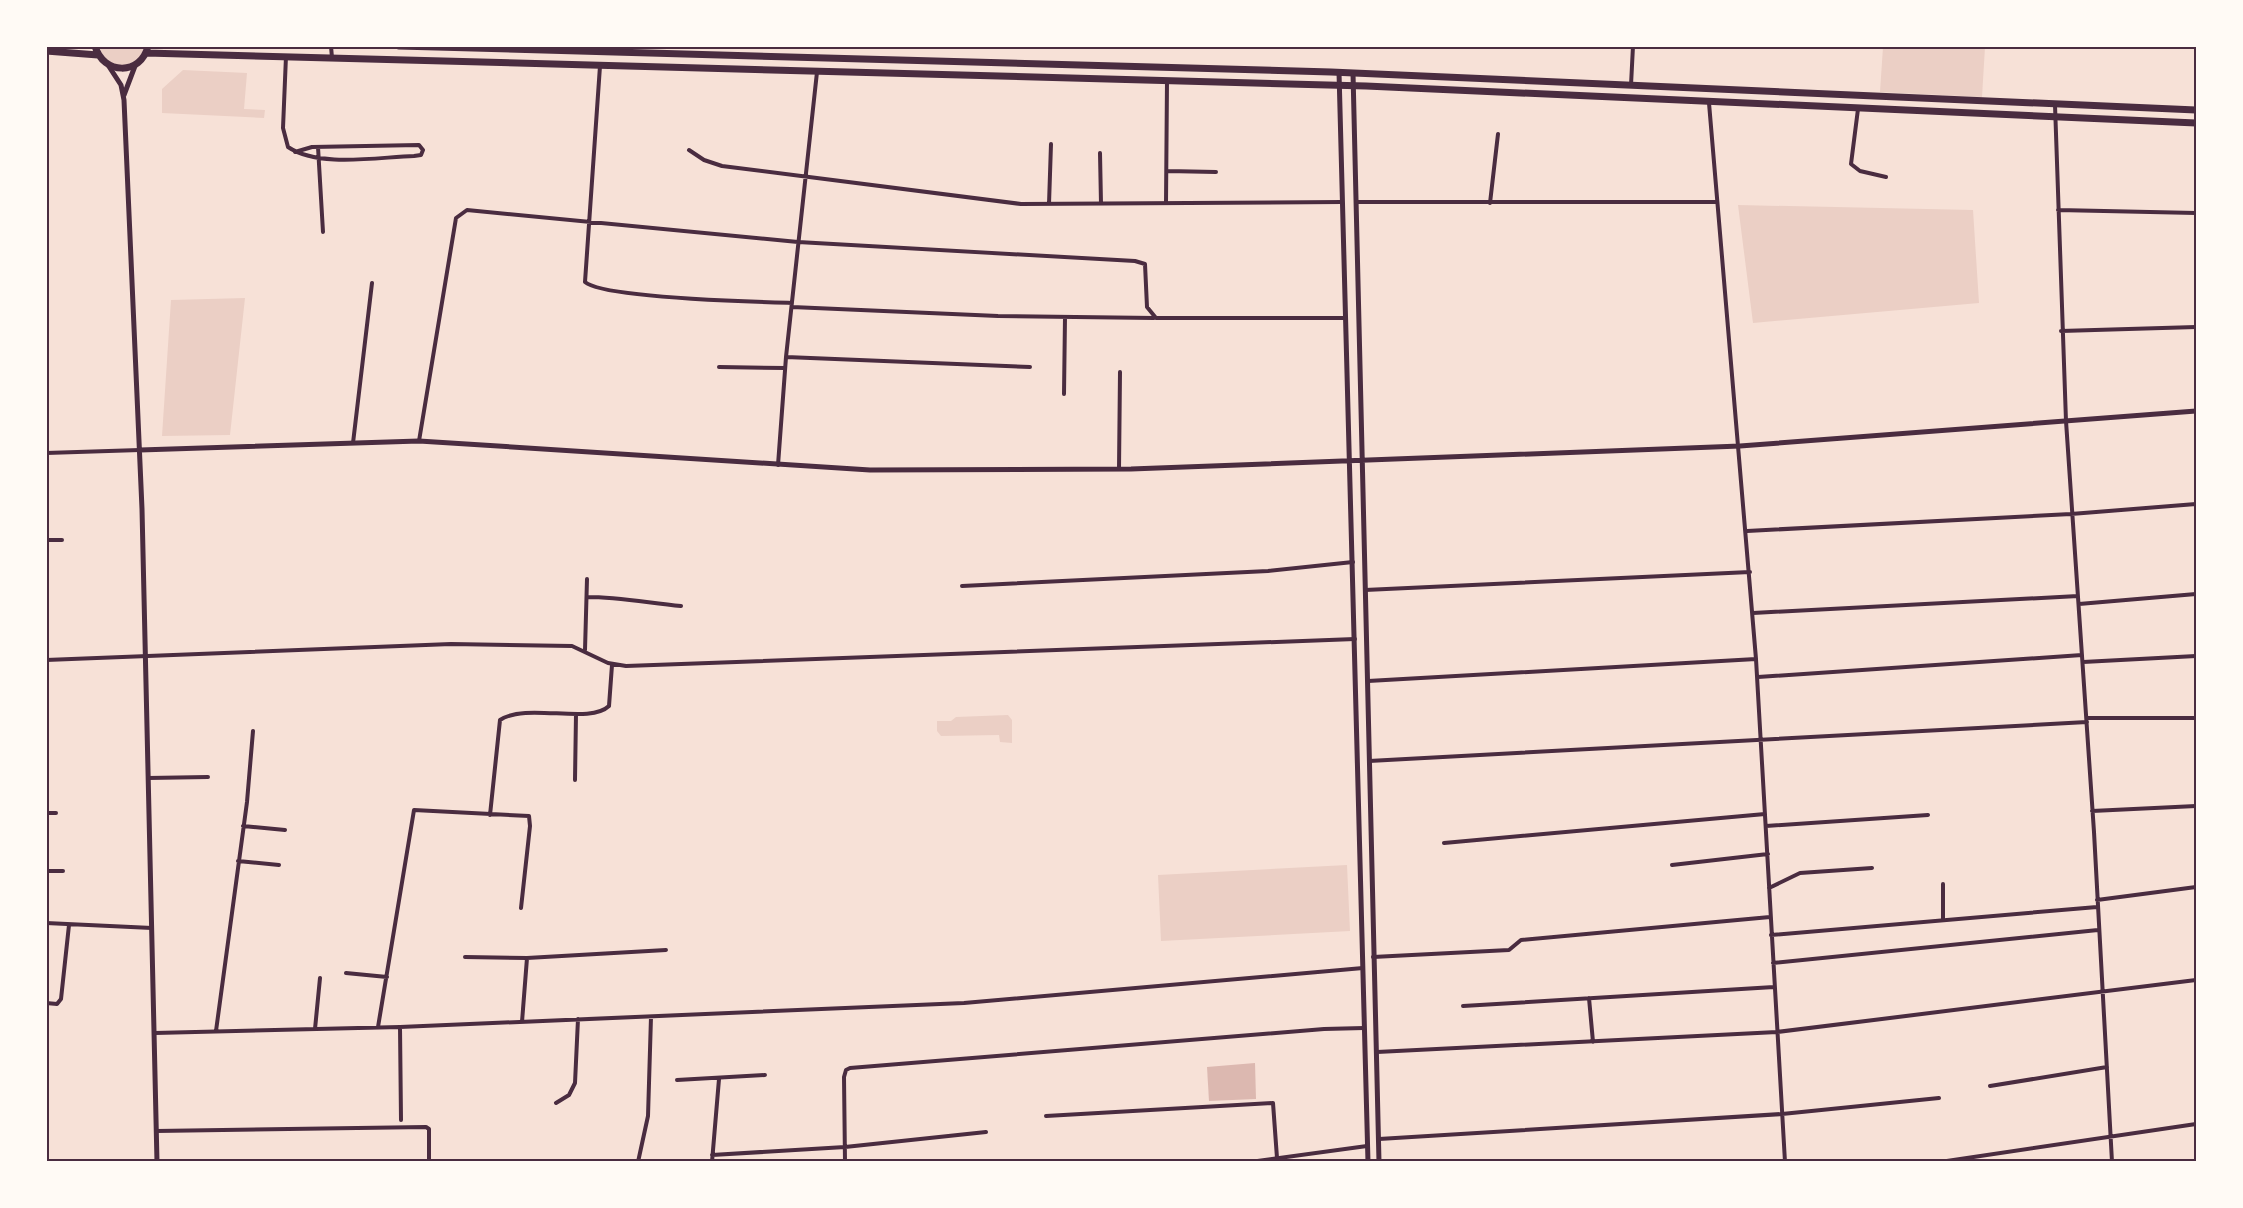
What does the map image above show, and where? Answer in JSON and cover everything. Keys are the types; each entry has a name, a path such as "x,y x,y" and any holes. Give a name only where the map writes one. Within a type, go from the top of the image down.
{"highway":[{"path":"96,46 98,55 108,65 118,69 135,66 147,50 332,58 1352,86 2196,123"},
{"path":"399,46 932,63 1339,72 2196,110"},
{"path":"46,51 98,55"},
{"path":"932,63 933,75"},
{"path":"1148,81 1149,69"}],"street":[{"path":"332,46 332,58"},
{"path":"690,55 691,46"},
{"path":"1631,86 1633,46"},
{"path":"286,56 283,129 288,147 295,152 318,159 414,156 421,155 423,150 419,145 318,147 295,152"},
{"path":"108,65 121,85 123,100 140,450 157,1161"},
{"path":"123,100 126,85 135,66"},
{"path":"600,66 583,273 588,285 680,298 1065,317 1269,320 1347,318"},
{"path":"778,465 786,357 817,72"},
{"path":"1339,72 1368,1161"},
{"path":"1353,73 1379,1161"},
{"path":"1166,204 1167,81"},
{"path":"1709,103 1758,677 1785,1161"},
{"path":"2055,104 2061,331 2087,720 2112,1161"},
{"path":"1858,109 1851,164 1860,171 1886,177"},
{"path":"1490,203 1498,134"},
{"path":"1049,204 1051,144"},
{"path":"318,147 323,232"},
{"path":"689,150 705,160 722,166 1021,204 1342,202"},
{"path":"1100,153 1101,204"},
{"path":"1167,171 1216,172"},
{"path":"1356,202 1716,202"},
{"path":"419,441 456,218 460,212 475,209 798,242 1143,262 1146,268 1147,307 1156,318"},
{"path":"2058,210 2196,213"},
{"path":"353,443 372,283"},
{"path":"1346,293 1359,293"},
{"path":"1064,394 1065,317"},
{"path":"2061,331 2196,327"},
{"path":"786,357 1030,367"},
{"path":"719,367 785,368"},
{"path":"1119,469 1120,372"},
{"path":"46,453 419,441 778,465 918,471 1119,469 1350,463 1740,446 2196,411"},
{"path":"1747,531 2072,514 2196,504 2196,512"},
{"path":"46,540 62,540"},
{"path":"962,586 1268,571 1353,562"},
{"path":"1365,590 1750,572"},
{"path":"585,650 587,579"},
{"path":"2079,604 2196,594"},
{"path":"1753,613 2078,596"},
{"path":"587,597 620,597 646,603 681,606"},
{"path":"46,660 145,658 387,645 572,646 585,650 612,665 699,664 796,658 1355,639"},
{"path":"1758,677 2082,655"},
{"path":"2083,662 2196,656"},
{"path":"1368,681 1756,659"},
{"path":"490,815 500,720 517,713 576,714 601,711 609,706 612,665"},
{"path":"575,780 576,714"},
{"path":"1369,761 1760,742 2087,720 2196,718"},
{"path":"216,1030 253,731"},
{"path":"148,778 208,777"},
{"path":"2092,811 2196,806"},
{"path":"378,1028 414,810 490,815 524,814 530,819 520,908"},
{"path":"46,813 56,813"},
{"path":"1444,843 1765,814"},
{"path":"1766,826 1928,815"},
{"path":"243,826 285,830"},
{"path":"1672,865 1768,854"},
{"path":"238,861 279,865"},
{"path":"1769,888 1800,873 1872,868"},
{"path":"46,871 63,871"},
{"path":"1943,884 1943,920"},
{"path":"2097,900 2196,887"},
{"path":"1771,935 2097,907"},
{"path":"1373,957 1509,950 1521,940 1770,917"},
{"path":"46,922 152,928"},
{"path":"46,1003 59,1003 62,996 69,925"},
{"path":"1773,963 2098,930"},
{"path":"465,957 527,958 666,950"},
{"path":"522,1022 527,958"},
{"path":"155,1033 378,1028 999,1000 1363,968"},
{"path":"346,973 387,977"},
{"path":"315,1029 320,978"},
{"path":"1377,1052 1777,1032 2196,981"},
{"path":"1463,1006 1774,987"},
{"path":"1589,998 1593,1043"},
{"path":"638,1161 648,1116 651,1017"},
{"path":"556,1103 569,1095 575,1083 578,1019"},
{"path":"400,1027 401,1120"},
{"path":"845,1161 843,1077 846,1070 850,1068 1324,1029 1364,1028"},
{"path":"1990,1086 2106,1066"},
{"path":"677,1080 765,1075"},
{"path":"712,1161 718,1079"},
{"path":"1379,1139 1782,1114 1939,1098"},
{"path":"1046,1116 1273,1103 1277,1158"},
{"path":"1940,1161 2196,1124"},
{"path":"156,1131 426,1127 430,1132 429,1161"},
{"path":"712,1155 845,1147 986,1132"},
{"path":"1250,1161 1367,1146"}],"shaded area":[{"path":"100,47 146,47 136,60 122,65 108,61"},
{"path":"1883,47 1985,47 1982,97 1880,92"},
{"path":"183,70 247,73 244,109 265,110 264,118 162,113 162,89"},
{"path":"1738,205 1973,210 1979,303 1753,323"},
{"path":"245,298 230,435 162,436 171,300"},
{"path":"1008,715 1012,720 1012,743 1000,742 999,735 941,736 937,731 937,721 951,721 956,717"},
{"path":"1347,865 1350,931 1161,941 1158,875"},
{"path":"1255,1063 1256,1099 1209,1101 1207,1067"}]}
